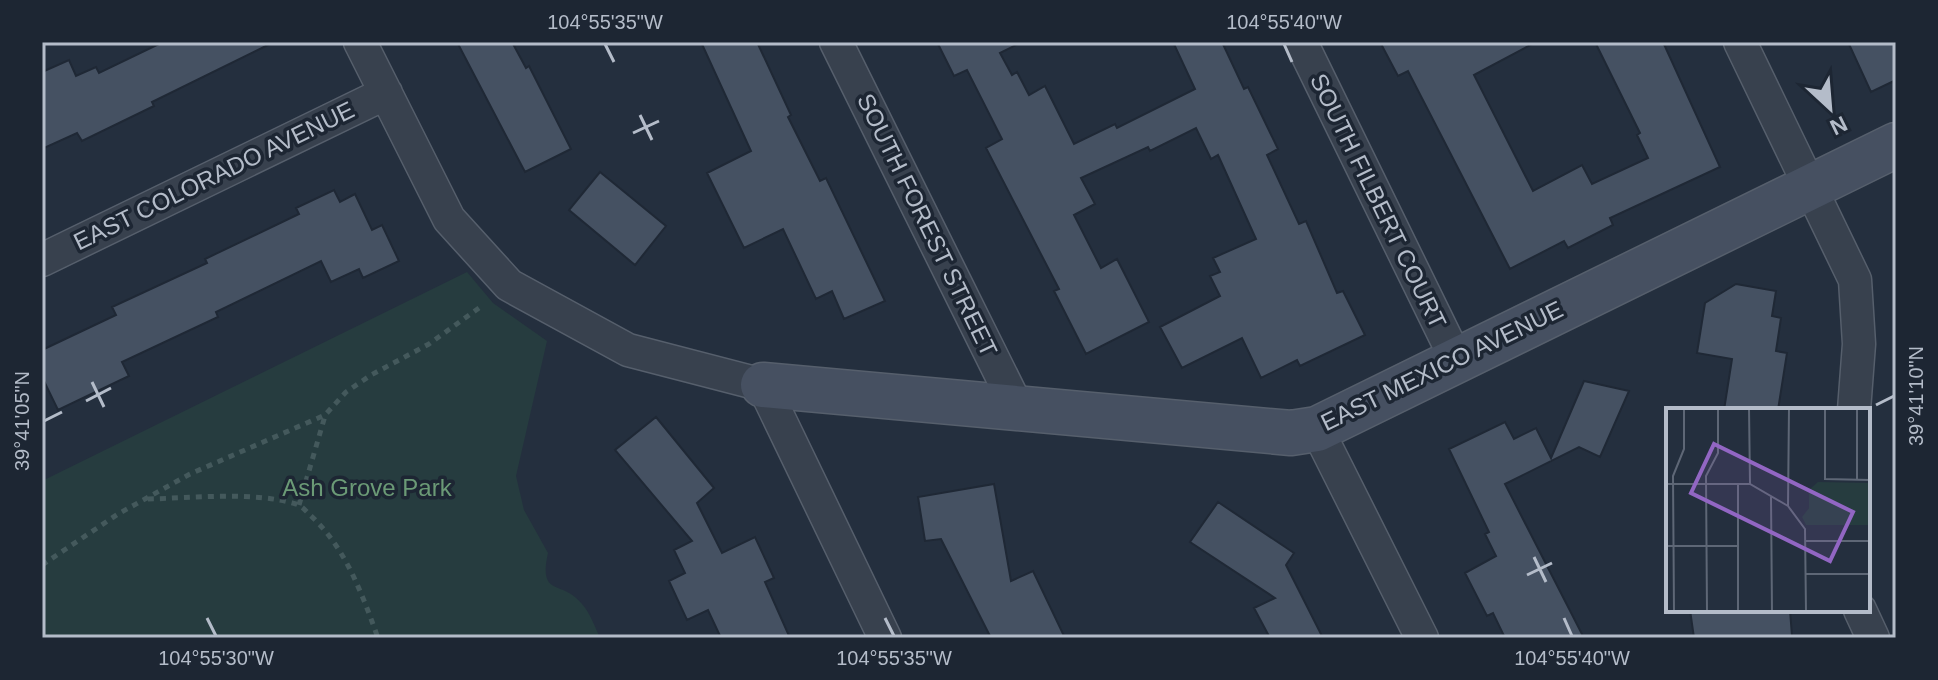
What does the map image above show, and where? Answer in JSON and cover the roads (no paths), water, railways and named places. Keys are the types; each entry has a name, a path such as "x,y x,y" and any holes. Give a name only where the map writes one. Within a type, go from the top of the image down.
{"street":[{"path":"360,42 449,219 509,285 628,350 763,385 885,638"},
{"name":"SOUTH FOREST STREET","path":"836,42 1017,407"},
{"name":"SOUTH FILBERT COURT","path":"1301,42 1456,359"},
{"path":"1740,42 1855,280 1859,344 1854,408"},
{"name":"EAST COLORADO AVENUE","path":"42,260 386,93"},
{"name":"EAST MEXICO AVENUE","path":"763,385 1291,433 1317,429 1896,145"},
{"path":"1317,429 1422,638"},
{"path":"1861,612 1873,638"}],"park label":[{"name":"Ash Grove Park","path":"367,488"}]}
